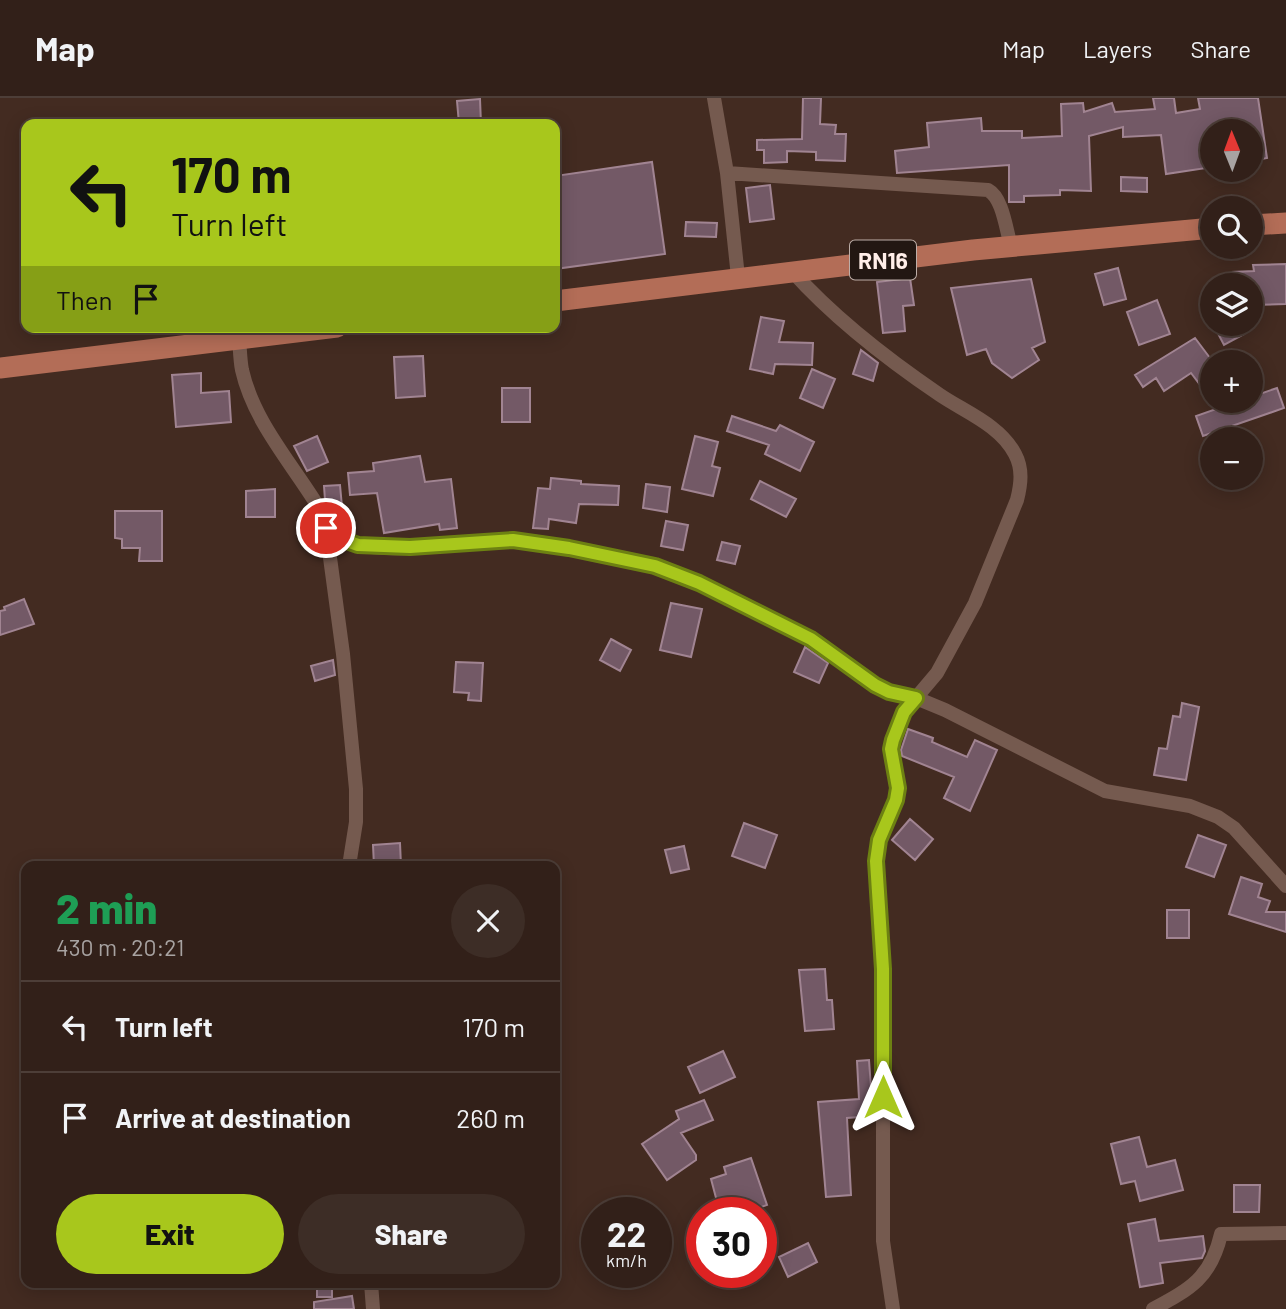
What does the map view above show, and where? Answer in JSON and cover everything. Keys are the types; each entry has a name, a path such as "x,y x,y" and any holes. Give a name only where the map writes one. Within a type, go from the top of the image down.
{"main road":[{"path":"1263,224 1286,223"},
{"name":"RN16","path":"560,300 1011,246 1200,229"},
{"path":"0,368 284,333"}],"street":[{"path":"714,98 727,173 738,277"},
{"path":"727,173 988,190 997,201 1011,246"},
{"path":"792,271 838,318 939,394 1002,437 1015,453 1020,467 1021,484 1017,500 989,572 937,673 904,712 891,749 898,788 896,800 879,840 876,861 883,969 883,1241 892,1309"},
{"path":"239,338 244,376 264,423 314,500 326,528 343,654 356,789 356,822 350,861"},
{"path":"326,528 344,540 358,545 410,547 513,540 569,548 655,566 699,583 811,639 875,685 945,710 1105,791 1190,806 1218,817 1234,828 1286,886"},
{"path":"1153,1309 1200,1280 1217,1253 1222,1234 1286,1233"},
{"path":"371,1288 373,1309"}],"building":[{"path":"803,98 821,98 820,124 836,125 835,134 846,134 845,161 816,160 816,152 787,151 787,162 764,163 764,150 757,150 757,140 802,139"},
{"path":"1153,98 1174,98 1176,113 1200,109 1198,98 1258,98 1261,119 1200,119 1200,169 1166,174 1161,135 1123,137 1123,127 1089,136 1091,191 1060,190 1060,195 1024,196 1024,202 1009,202 1009,165 897,173 895,151 929,147 927,123 981,118 982,131 1022,131 1022,138 1062,136 1061,104 1083,103 1084,112 1112,103 1115,112 1155,109"},
{"path":"480,99 481,119 459,119 457,101"},
{"path":"1264,138 1267,158 1264,159"},
{"path":"652,162 665,254 560,268 560,175"},
{"path":"1121,177 1147,178 1147,192 1121,191"},
{"path":"770,185 774,219 750,222 746,188"},
{"path":"686,222 717,223 716,237 685,236"},
{"path":"1286,264 1286,304 1263,305 1263,273 1232,273 1254,271 1253,265"},
{"path":"1118,268 1126,299 1104,305 1095,274"},
{"path":"910,278 914,305 903,306 905,331 883,333 877,282"},
{"path":"1031,279 1045,342 1032,348 1039,360 1012,378 992,363 986,349 967,355 951,288"},
{"path":"1157,300 1170,334 1139,345 1127,312"},
{"path":"761,317 784,321 779,342 813,343 812,365 775,364 773,374 750,369"},
{"path":"1219,336 1240,336 1224,345"},
{"path":"1195,338 1204,350 1200,350 1200,385 1191,373 1164,391 1156,378 1143,387 1135,375"},
{"path":"861,350 878,363 873,381 853,374"},
{"path":"423,356 425,396 396,398 394,357"},
{"path":"812,369 835,379 823,408 800,398"},
{"path":"201,373 201,393 229,391 231,422 176,427 172,375"},
{"path":"502,388 530,388 530,422 502,422"},
{"path":"1277,388 1284,408 1229,427 1200,427 1196,416 1205,413 1263,413 1263,393"},
{"path":"732,416 776,431 780,425 814,442 800,471 765,454 769,445 727,431"},
{"path":"317,436 328,462 307,471 294,446"},
{"path":"695,436 718,442 712,466 720,468 713,496 682,489"},
{"path":"420,456 425,482 451,479 457,528 440,530 439,524 384,533 377,493 350,495 348,473 374,471 373,463"},
{"path":"551,478 581,481 581,484 619,486 618,505 579,504 576,523 549,519 548,529 533,528 538,488 550,489"},
{"path":"760,481 796,499 786,517 751,499"},
{"path":"646,484 670,487 667,512 643,508"},
{"path":"340,485 342,507 329,508 325,500 324,486"},
{"path":"275,489 275,517 246,517 246,491"},
{"path":"115,511 162,511 162,561 139,561 140,548 122,548 122,539 115,538"},
{"path":"666,521 688,525 683,550 661,546"},
{"path":"722,542 740,546 735,564 717,560"},
{"path":"24,599 34,624 0,635 0,611"},
{"path":"671,603 702,609 691,657 660,650"},
{"path":"611,639 631,650 620,671 600,660"},
{"path":"805,647 828,663 819,683 794,672"},
{"path":"333,660 335,675 315,681 311,666"},
{"path":"456,662 483,663 481,701 468,700 469,693 454,692"},
{"path":"1182,703 1199,707 1186,780 1154,775 1159,748 1167,749 1173,716 1180,717"},
{"path":"908,729 933,738 932,742 967,757 975,740 997,750 970,811 944,798 954,777 902,756 901,750"},
{"path":"910,819 933,839 915,860 892,840"},
{"path":"744,823 777,835 765,868 732,856"},
{"path":"1198,835 1226,845 1214,877 1186,867"},
{"path":"400,843 401,861 374,861 373,845"},
{"path":"684,846 689,869 671,873 665,850"},
{"path":"1241,877 1262,884 1258,897 1270,901 1266,912 1286,912 1286,932 1229,914"},
{"path":"1167,910 1189,910 1189,938 1167,938"},
{"path":"825,969 827,1000 832,1000 834,1029 805,1031 799,970"},
{"path":"723,1051 735,1077 700,1093 688,1067"},
{"path":"869,1060 873,1116 847,1118 851,1195 826,1197 818,1102 859,1099 857,1061"},
{"path":"704,1100 713,1120 681,1133 696,1155 696,1160 667,1180 642,1144 679,1119 676,1111"},
{"path":"1139,1137 1147,1167 1175,1160 1183,1190 1140,1201 1135,1181 1121,1184 1111,1144"},
{"path":"751,1158 764,1197 716,1197 711,1179 726,1174 724,1167"},
{"path":"1234,1185 1260,1185 1259,1212 1234,1212"},
{"path":"1155,1219 1159,1241 1203,1236 1205,1251 1202,1258 1160,1263 1163,1283 1140,1287 1128,1224"},
{"path":"808,1243 817,1262 788,1277 779,1257"},
{"path":"317,1288 332,1288 332,1297 317,1297"},
{"path":"352,1296 354,1309 314,1309 314,1302"}],"route":[{"path":"326,528 344,540 358,545 410,547 513,540 569,548 655,566 699,583 811,639 875,685 889,692 916,698 904,712 893,740 891,749 898,788 896,800 879,840 876,861 883,969 883,1097"}]}
